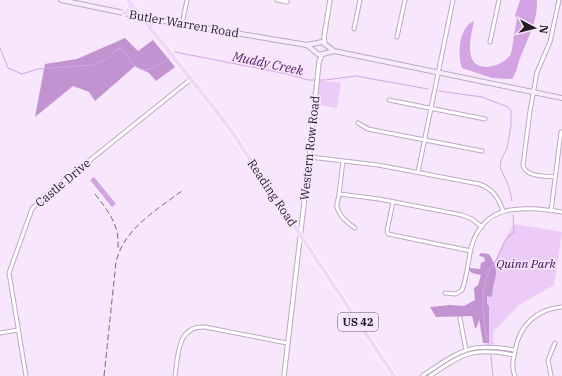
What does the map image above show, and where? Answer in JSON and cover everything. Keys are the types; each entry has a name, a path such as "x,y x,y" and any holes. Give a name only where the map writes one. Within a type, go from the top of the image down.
{"main road":[{"name":"Butler Warren Road","path":"61,0 154,19 307,46 318,43 326,45 334,52"},
{"name":"US 42","path":"128,0 141,16"},
{"path":"124,13 128,11 131,5"},
{"name":"Reading Road","path":"141,16 228,126 394,376"},
{"path":"150,27 154,19"},
{"path":"315,52 318,43"},
{"path":"324,54 326,45"},
{"name":"Butler Warren Road","path":"307,46 315,52 324,54 334,52 562,98"}],"street":[{"path":"182,24 187,0"},
{"path":"277,0 287,1"},
{"path":"326,45 324,37 330,0"},
{"path":"354,29 360,0"},
{"path":"397,38 405,0"},
{"path":"418,172 437,72 453,0"},
{"path":"490,42 499,0"},
{"path":"555,177 529,173 523,166 533,92 540,65 550,42 559,0"},
{"path":"318,43 324,37"},
{"name":"Western Row Road","path":"315,52 319,62"},
{"name":"Western Row Road","path":"284,376 310,157 319,62 324,54"},
{"name":"Castle Drive","path":"26,376 10,270 32,209 39,201 191,79"},
{"path":"389,100 486,119"},
{"path":"358,123 368,129 482,151"},
{"path":"551,210 561,132"},
{"path":"310,157 418,172 486,187 496,196 503,211"},
{"path":"343,161 337,204 338,209 349,224 355,228"},
{"path":"339,194 393,202 465,216 482,227"},
{"path":"393,202 387,231 388,234 471,251"},
{"path":"446,293 456,294 462,290 474,240 482,227 491,218 503,211 524,207 562,212"},
{"path":"515,376 513,368 514,355 520,334 532,319 546,310 562,307"},
{"path":"460,318 467,352"},
{"path":"175,376 180,341 185,333 195,328 205,327 287,343"},
{"path":"0,333 18,330"},
{"path":"551,376 548,357 555,344"},
{"path":"422,376 467,352 486,346 515,350"},
{"path":"430,376 467,352 488,350 514,355"}],"green space":[{"path":"317,80 341,83 337,108 316,104"},
{"name":"Quinn Park","path":"514,224 562,232 554,285 519,305 495,330 493,334 494,346 486,345 481,314 484,292 497,255"}],"shaded area":[{"path":"520,0 537,0 537,8 534,24 512,79 492,78 462,68 460,62 460,42 465,29 474,21 470,47 471,56 474,62 484,67 490,67 502,62 511,54 517,18 515,16"},
{"path":"125,38 138,51 153,40 175,67 156,81 149,73 135,66 95,101 89,92 73,86 35,117 45,64 77,59"},
{"path":"94,177 116,204 112,207 90,180"},
{"path":"481,253 489,254 496,271 492,297 487,296 487,304 489,306 489,343 483,343 479,319 477,327 475,328 472,316 436,317 430,307 450,305 464,306 475,300 474,288 478,285 481,275 472,273 468,269 480,269 481,263 485,261 484,257 479,256"}],"waterway":[{"name":"Muddy Creek","path":"0,48 8,68 22,74 38,69 91,65 105,60 119,48 134,65 143,70 161,64 169,58"},
{"name":"Muddy Creek","path":"175,52 287,74 308,80 325,80 356,76 428,89"},
{"name":"Muddy Creek","path":"439,91 482,97 508,107 511,111 511,125 507,148 501,160 500,167 509,187 512,201"},
{"name":"Muddy Creek","path":"487,342 483,308 485,282 489,271 498,258 504,242 514,233 513,215"},
{"name":"Muddy Creek","path":"491,356 493,376"}],"railway":[{"path":"104,376 116,262 120,250 126,239 143,221 183,190"},
{"path":"95,194 109,212 115,225 118,248"}]}
